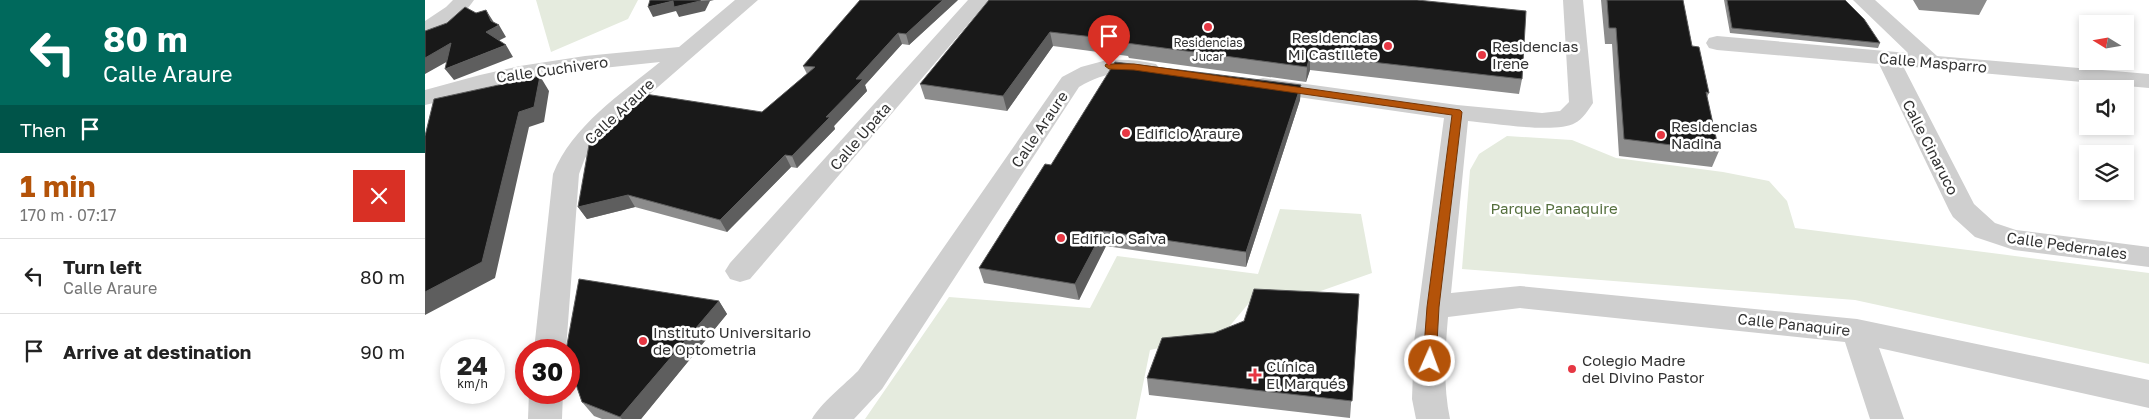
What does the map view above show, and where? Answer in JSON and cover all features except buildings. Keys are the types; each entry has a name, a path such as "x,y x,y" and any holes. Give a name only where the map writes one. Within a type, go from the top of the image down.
{"street":[{"path":"425,32 454,12 464,0"},
{"name":"Calle Araure","path":"551,339 566,174 573,156 587,138 611,115 748,0"},
{"name":"Calle Upata","path":"740,271 979,0"},
{"path":"1242,82 1457,112 1542,121 1567,118 1581,102 1573,0"},
{"path":"1863,0 1931,62"},
{"name":"Calle Masparro","path":"1717,43 2149,81"},
{"name":"Calle Cuchivero","path":"425,98 486,79 532,70 683,53"},
{"name":"Calle Cinaruco","path":"1887,58 1963,210 1985,230"},
{"name":"Calle Araure","path":"829,419 840,411 870,380 1070,82 1088,72 1109,66 1173,72"},
{"path":"1433,419 1429,399 1430,342 1457,112"},
{"name":"Calle Pedernales","path":"1985,230 2015,240 2149,257"},
{"name":"Calle Panaquire","path":"1433,307 1520,297 1857,331 2149,394"},
{"path":"1857,331 1887,419"},
{"path":"545,419 546,404"}],"green space":[{"path":"536,0 638,0 628,19 551,52"},
{"name":"Parque Panaquire","path":"1507,136 1572,140 1616,158 1723,172 1769,181 1787,201 1795,228 2149,273 2149,364 1855,300 1462,269 1470,170 1479,154"},
{"path":"1280,209 1361,214 1372,273 1315,293 1254,297 1223,334 1150,350 1136,419 865,419 949,297 1090,308 1117,256 1258,274"}],"place":[{"name":"Residencias Jucar","path":"1208,27"},
{"name":"Residencias Mi Castillete","path":"1388,46"},
{"name":"Residencias Irene","path":"1482,55"},
{"name":"Edificio Araure","path":"1126,133"},
{"name":"Residencias Nadina","path":"1661,135"},
{"name":"Edificio Saiva","path":"1061,238"},
{"name":"Instituto Universitario de Optometria","path":"643,341"},
{"name":"Colegio Madre del Divino Pastor","path":"1572,369"},
{"name":"Clínica El Marqués","path":"1255,375"}],"route":[{"path":"1109,66 1134,67 1457,112 1433,307 1430,361"}]}
